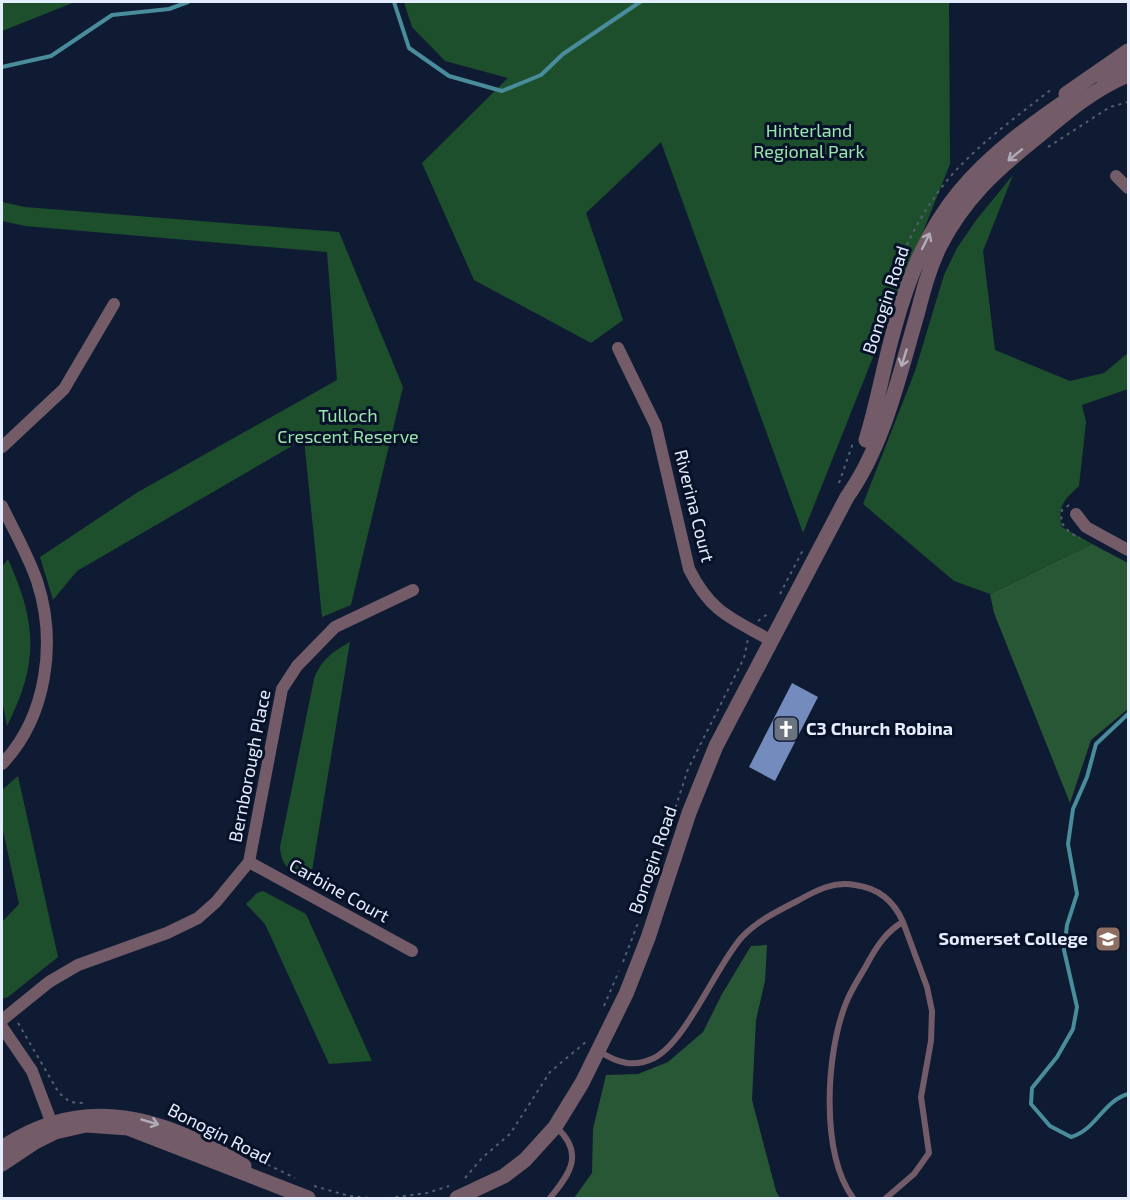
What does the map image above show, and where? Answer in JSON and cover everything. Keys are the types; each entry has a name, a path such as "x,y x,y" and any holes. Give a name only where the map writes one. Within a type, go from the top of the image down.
{"street":[{"path":"1056,113 1073,88 1128,51"},
{"name":"Bonogin Road","path":"847,497 871,425 892,338 913,268 940,216 965,181 981,166 1128,63"},
{"name":"Bonogin Road","path":"456,1192 504,1176 525,1160 555,1127 593,1046 626,994 648,938 689,813 716,747 847,497 860,479 888,408 928,275 939,248 978,188 1056,113 1128,75"},
{"path":"1056,113 1128,87"},
{"path":"1116,176 1128,188"},
{"path":"892,338 900,338 904,335 926,266 939,248"},
{"path":"2,447 63,389 114,304"},
{"name":"Riverina Court","path":"618,348 656,426 689,569 699,589 716,609 772,641"},
{"path":"2,506 37,580 46,631 40,695 23,736 2,764"},
{"path":"1076,514 1086,527 1128,550"},
{"name":"Bernborough Place","path":"2,1020 49,982 78,965 167,933 198,918 249,862 282,689 297,666 335,627 413,590"},
{"name":"Carbine Court","path":"249,862 412,951"},
{"path":"2,1027 32,1071 53,1128"},
{"name":"Bonogin Road","path":"2,1148 15,1138 92,1116 142,1119 183,1134 280,1188 308,1198"},
{"name":"Bonogin Road","path":"2,1164 53,1128"}],"lane":[{"path":"593,1046 612,1059 627,1064 656,1057 682,1031 707,987 743,936 768,917 821,888 835,885 866,887 890,901 903,922 927,987 932,1011 931,1041 921,1097 928,1153 914,1174 886,1198"},
{"path":"852,1198 842,1180 831,1121 830,1090 835,1047 847,1002 860,976 890,931 903,922"},
{"path":"550,1198 567,1175 573,1156 567,1139 555,1127"}],"path":[{"path":"1046,149 1110,107 1128,102"},
{"path":"649,889 688,769 744,657 748,639"},
{"path":"602,1010 640,917"},
{"path":"463,1180 482,1158 510,1134 550,1072 593,1046"},
{"path":"388,1198 456,1192"}],"green space":[{"path":"2,2 75,2 2,31"},
{"name":"Hinterland Regional Park","path":"404,2 949,2 950,164 803,533 661,142 586,213 623,320 591,343 474,280 422,163 508,78 445,61 412,27"},
{"path":"1013,175 983,251 995,350 1070,381 1104,373 1128,353 1128,389 1082,405 1086,422 1079,486 1069,495 1060,514 1062,527 1092,544 990,594 954,581 863,504 915,371 944,275 957,248 977,219"},
{"name":"Tulloch Crescent Reserve","path":"2,202 25,207 339,232 403,387 351,605 322,617 304,439 77,571 53,600 40,557 138,492 337,380 327,252 25,226 2,221"},
{"path":"1092,544 1128,563 1128,709 1091,740 1070,803 994,613 990,594"},
{"path":"8,559 25,604 30,643 25,682 7,726 2,699 2,567"},
{"path":"350,642 310,883 286,865 280,847 314,679 328,657"},
{"path":"18,776 58,957 8,997 2,999 2,922 19,904 2,826 2,790"},
{"path":"263,891 306,914 372,1061 329,1064 265,924 246,904 257,893"},
{"path":"767,945 765,981 756,1020 752,1100 776,1191 780,1198 574,1198 592,1173 593,1129 606,1075 638,1074 668,1062 703,1032 722,994 751,946"}],"building":[{"path":"792,683 818,697 775,781 749,767"}],"waterway":[{"path":"2,67 51,56 112,15 169,9 188,2"},
{"path":"394,2 409,48 449,76 502,91 541,75 563,54 640,2"},
{"path":"1128,714 1096,744 1087,777 1073,809 1068,844 1077,894 1067,925 1064,950 1077,1007 1073,1029 1057,1057 1032,1088 1031,1104 1050,1126 1071,1137 1087,1128 1112,1103 1128,1094"}],"place":[{"name":"C3 Church Robina","path":"786,729"},
{"name":"Somerset College","path":"1108,939"}]}
